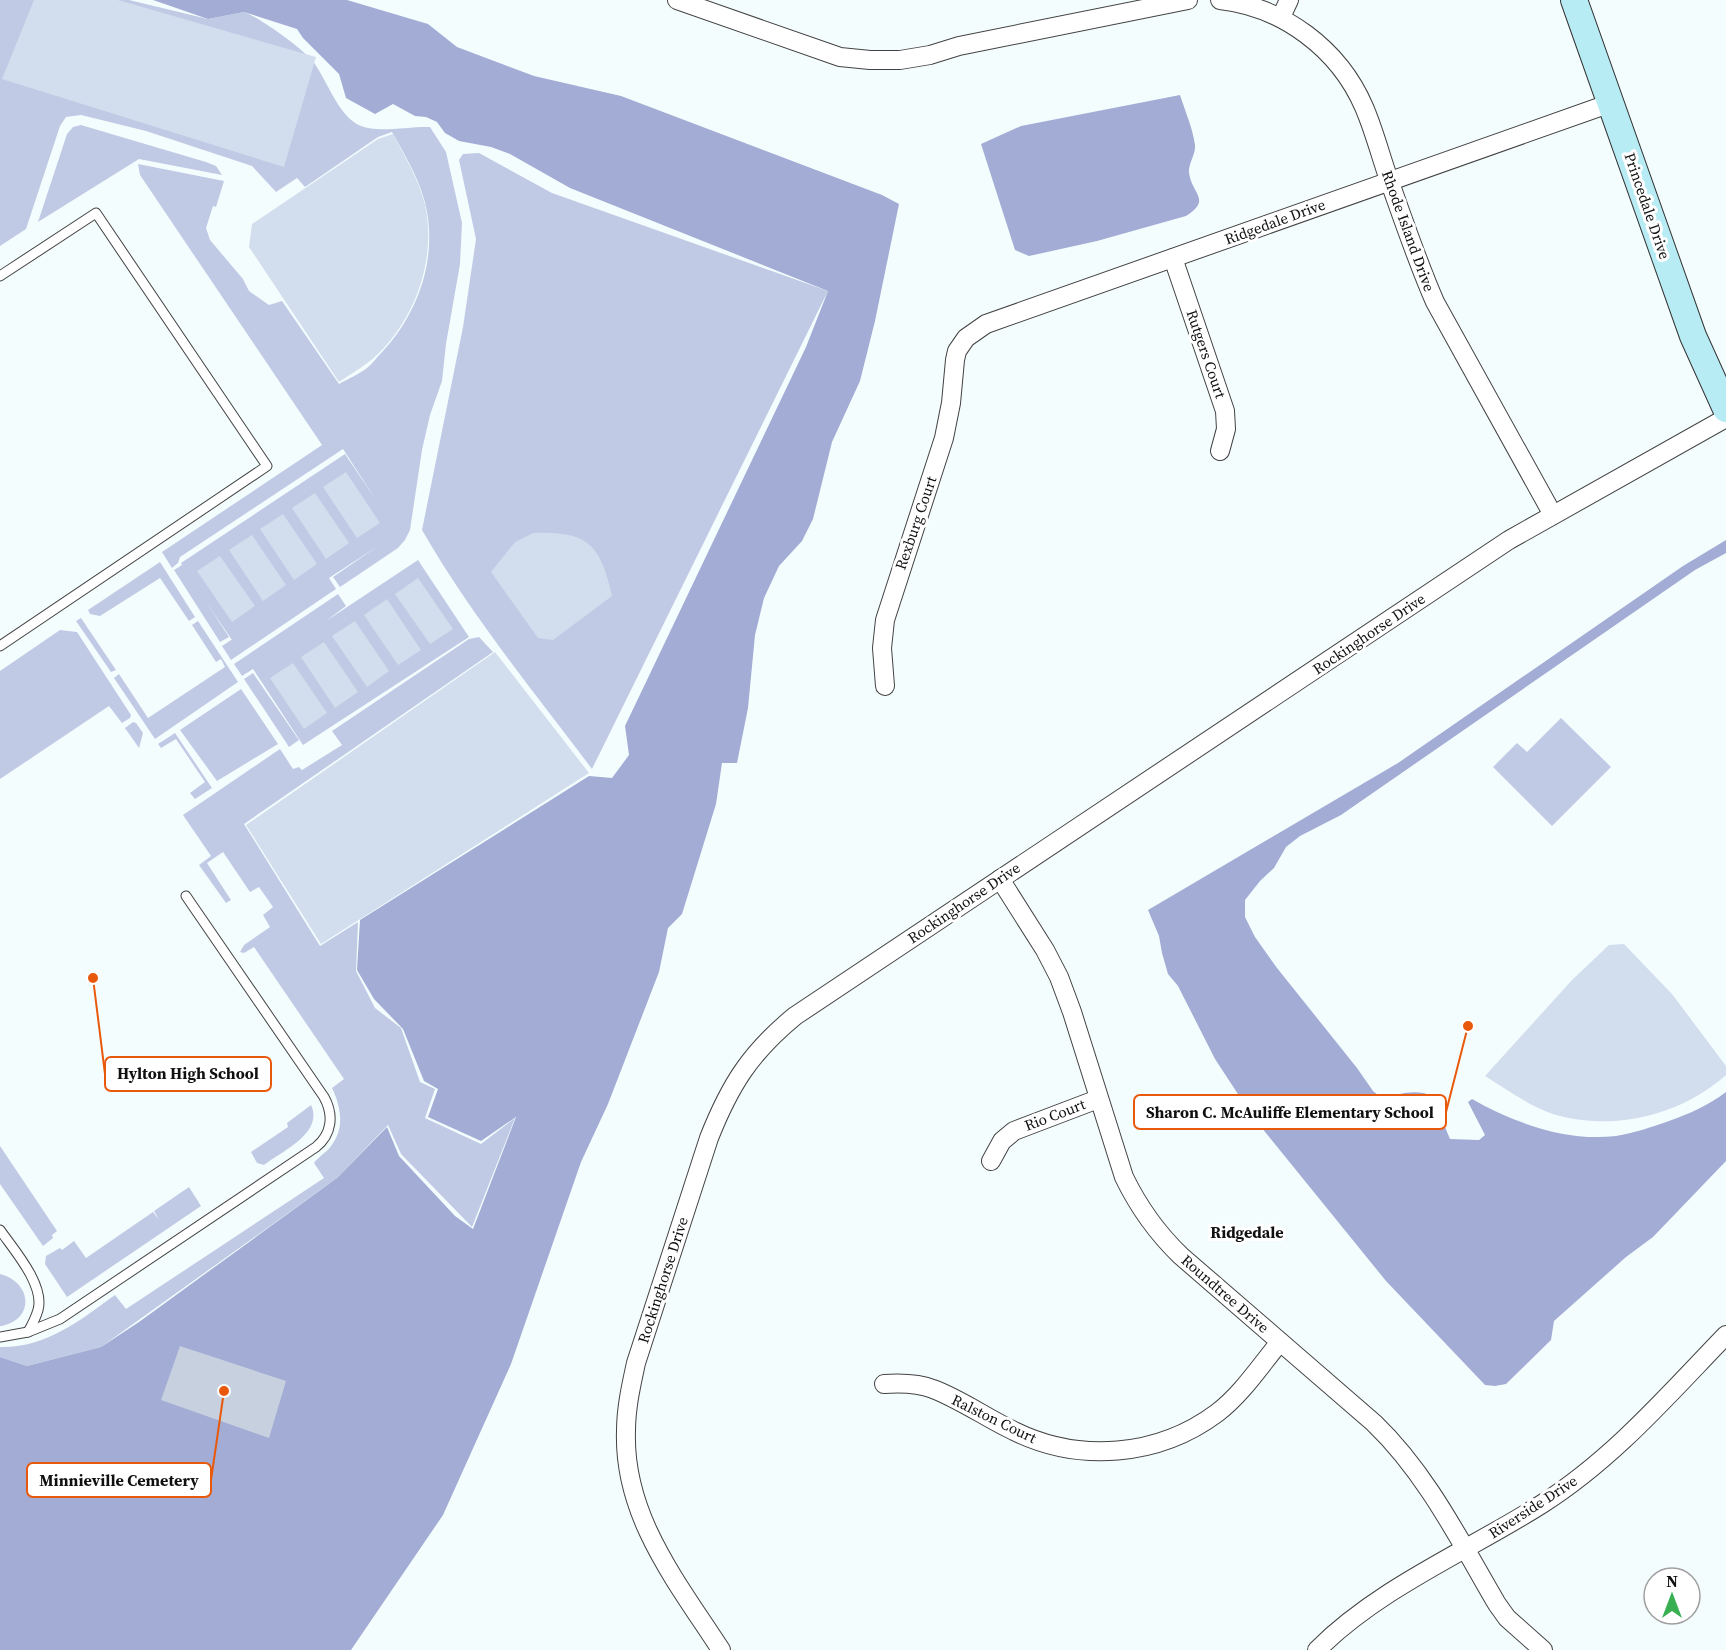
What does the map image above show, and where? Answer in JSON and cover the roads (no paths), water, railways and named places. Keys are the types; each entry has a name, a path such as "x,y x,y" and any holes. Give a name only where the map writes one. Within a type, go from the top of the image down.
{"street":[{"path":"677,0 840,57 870,60 900,60 930,55 959,46 1188,0"},
{"name":"Rhode Island Drive","path":"1220,0 1238,2 1281,17 1305,33 1345,74 1365,108 1420,269 1435,302 1553,515"},
{"path":"1281,17 1290,0"},
{"name":"Princedale Drive","path":"1574,0 1693,336 1726,409"},
{"name":"Ridgedale Drive","path":"955,360 957,351 966,338 986,324 1611,103"},
{"name":"Rutgers Court","path":"1173,258 1225,411 1226,429 1220,451"},
{"name":"Rexburg Court","path":"885,686 882,648 885,620 944,438 951,402 955,360"},
{"name":"Rockinghorse Drive","path":"721,1650 666,1567 648,1533 632,1489 627,1464 626,1432 628,1401 636,1363 710,1138 723,1104 741,1073 776,1032 795,1016 1509,540 1726,417"},
{"name":"Roundtree Drive","path":"1000,879 1045,950 1059,977 1124,1177 1148,1220 1162,1238 1181,1256 1374,1423 1403,1453 1426,1485 1497,1604 1507,1618 1543,1650"},
{"name":"Rio Court","path":"991,1161 1002,1141 1014,1131 1098,1098"},
{"name":"Riverside Drive","path":"1317,1650 1360,1612 1543,1503 1584,1474 1638,1426 1726,1335"},
{"name":"Ralston Court","path":"884,1384 916,1385 934,1389 1015,1432 1065,1448 1093,1451 1138,1449 1195,1428 1218,1413 1238,1395 1280,1342"}],"lane":[{"path":"0,276 96,213 267,466 0,646"},
{"path":"0,1337 28,1332 60,1319 316,1147 322,1142 330,1126 330,1111 324,1097 186,896"},
{"path":"0,1230 31,1276 39,1293 38,1311 28,1332"}],"place":[{"name":"Hylton High School","path":"93,978"},
{"name":"Sharon C. McAuliffe Elementary School","path":"1468,1026"},
{"name":"Minnieville Cemetery","path":"224,1391"}],"district":[{"name":"Ridgedale","path":"1247,1232"}]}
